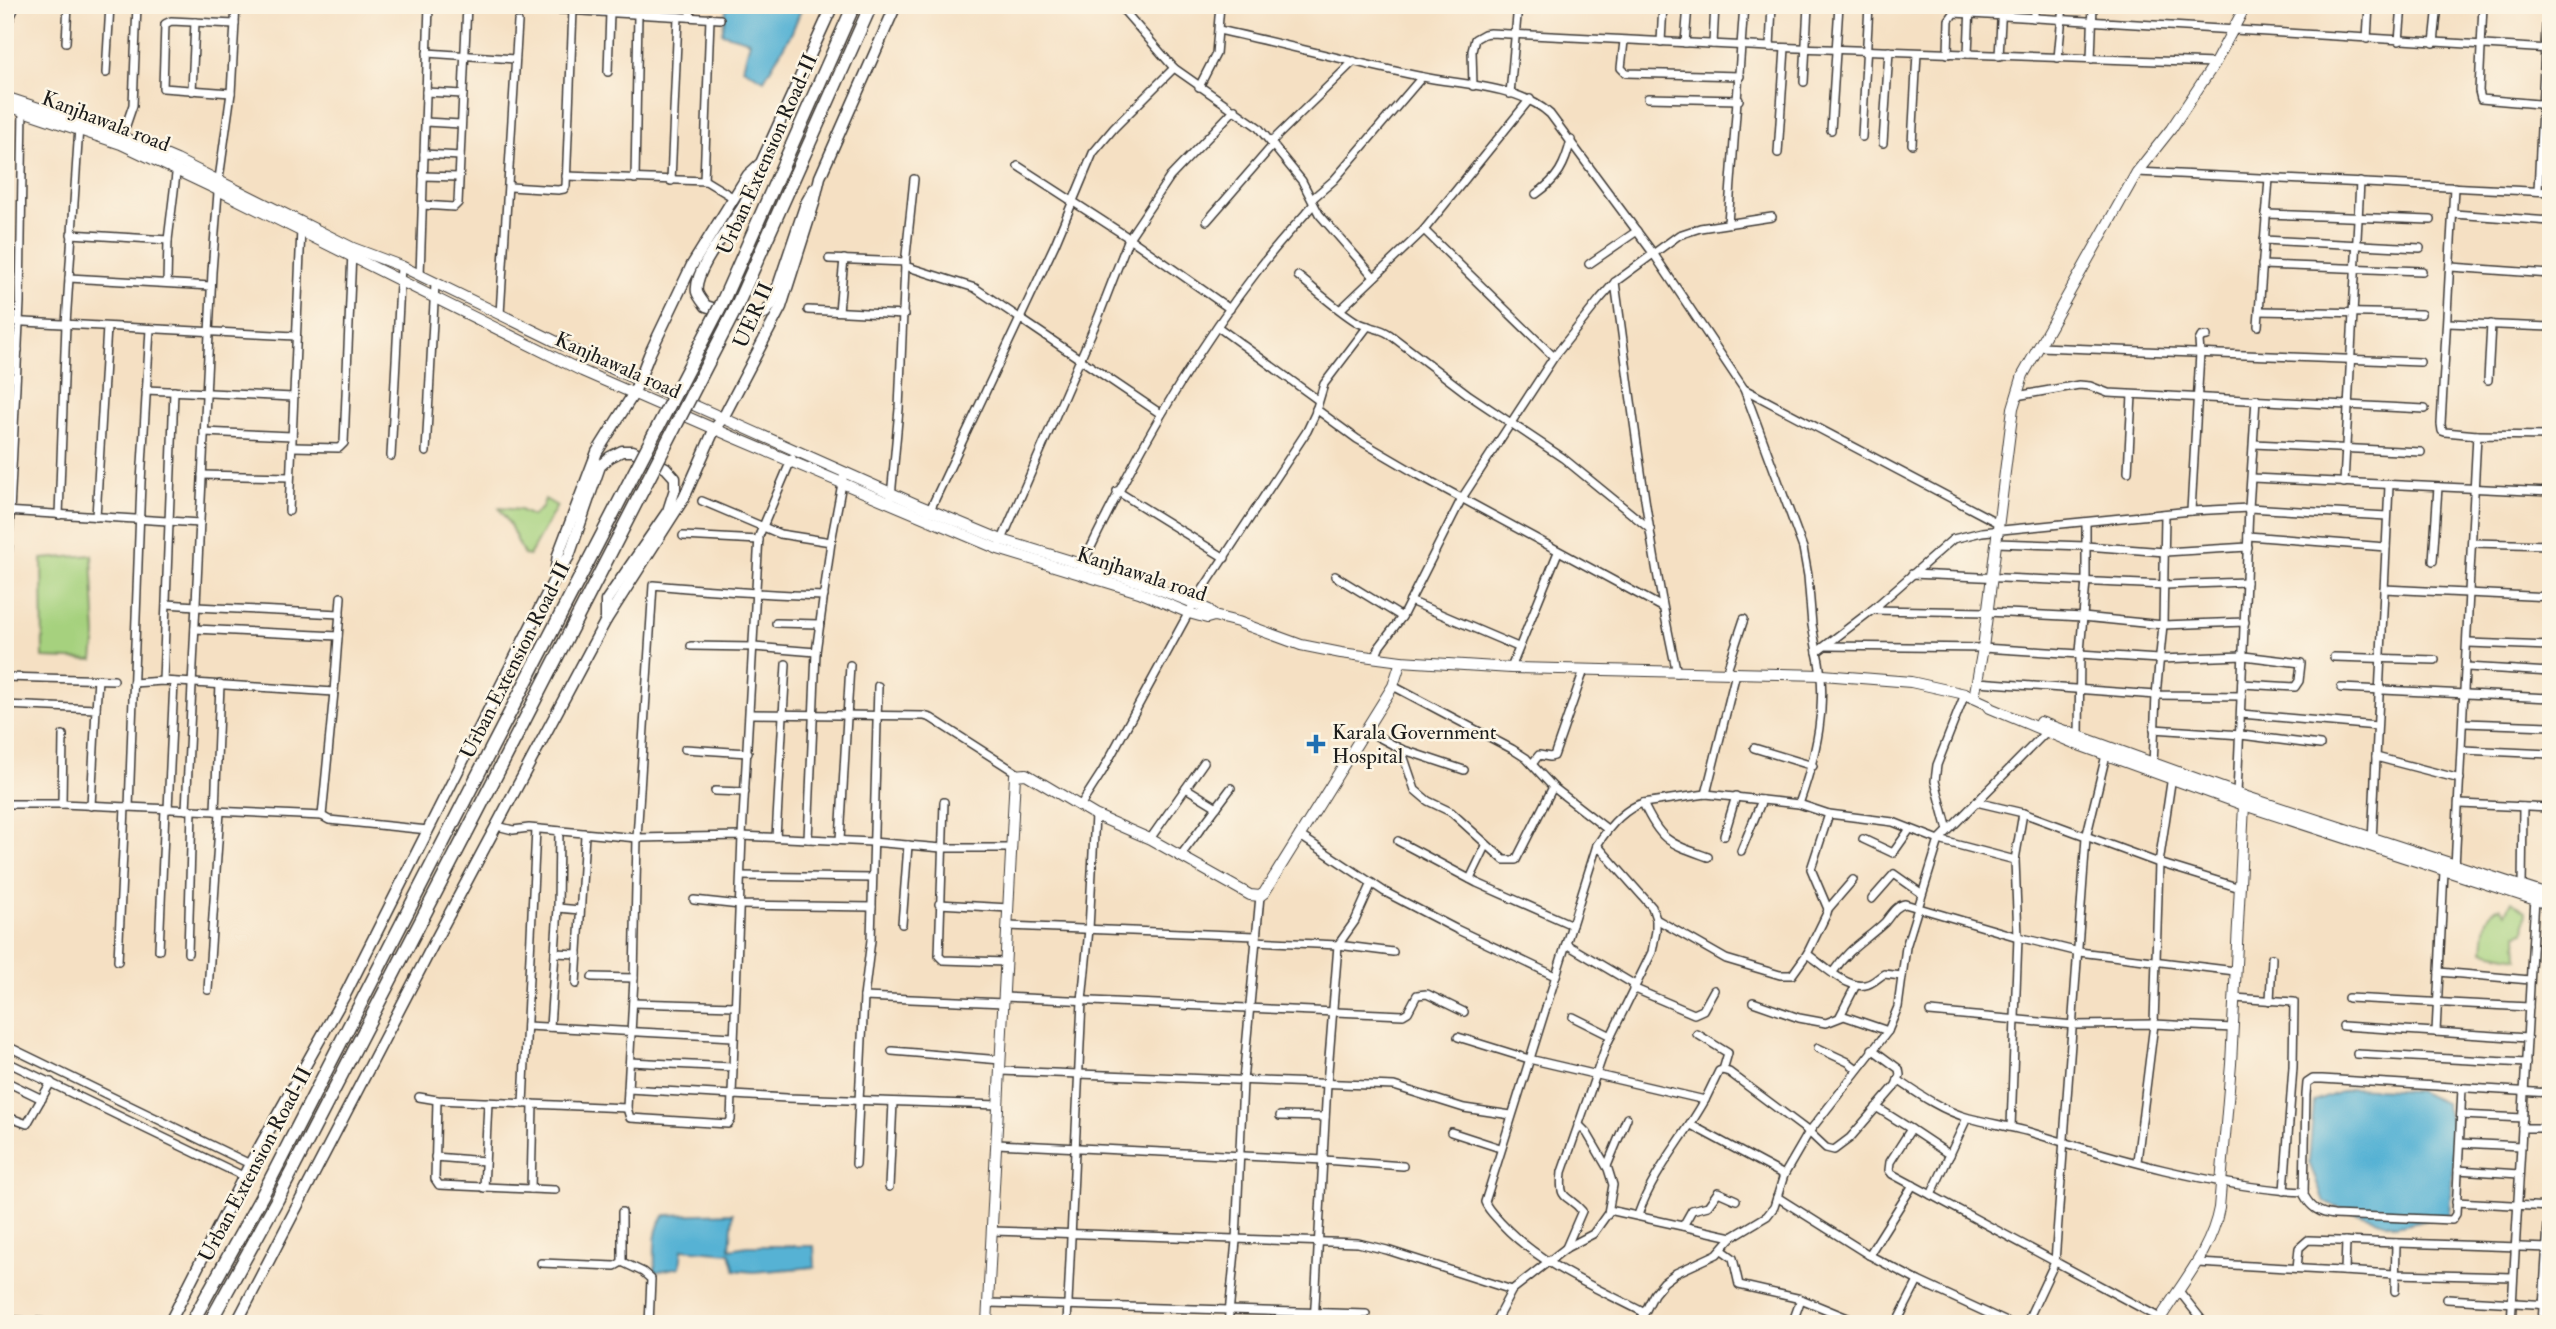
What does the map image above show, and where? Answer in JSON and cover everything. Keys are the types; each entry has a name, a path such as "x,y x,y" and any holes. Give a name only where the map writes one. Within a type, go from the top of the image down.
{"highway":[{"name":"Urban Extension Road-II","path":"191,1323 263,1194 721,305 854,5"},
{"name":"Urban Extension Road-II","path":"209,1324 277,1200 734,312 871,5"}],"main road":[{"name":"UER II","path":"606,620 684,498 715,428 723,418 781,307 820,177 896,5"},
{"path":"1969,696 1978,682 2016,396 2023,375 2137,172 2171,129 2215,63 2246,5"},
{"path":"820,177 806,203 772,304 765,313 748,320 706,306 697,292 698,279 757,178 761,163 831,7"},
{"name":"Kanjhawala road","path":"5,97 23,106 122,137 177,165 302,221 399,280 582,371 715,428 793,456 1000,545 1143,583 1192,608 1209,610 1214,616 1301,645 1401,661 1511,668 1823,675 1910,682 1969,696 1987,704"},
{"name":"Kanjhawala road","path":"5,105 23,106"},
{"name":"Kanjhawala road","path":"79,125 177,165"},
{"path":"554,580 558,555 597,452 635,393 649,355 692,265 748,175 761,163"},
{"name":"Kanjhawala road","path":"218,184 301,232 352,253 401,266 723,418 793,456"},
{"path":"169,1324 250,1164 340,1004 554,580 569,556 600,466 622,451 633,451 666,468 675,478 675,489 667,511 606,601 606,620 236,1324"},
{"path":"987,1324 1017,773 1026,774 1096,815 1181,855 1250,895 1260,896 1392,686 1401,661"},
{"path":"1987,704 1992,703 2153,765 2244,805 2522,887 2551,905"},
{"path":"1987,704 1990,708 2106,755 2237,794 2444,871 2535,895 2551,896"},
{"path":"2159,1321 2197,1263 2217,1220 2233,1028 2244,805"},
{"path":"5,1321 66,1324"}],"street":[{"path":"5,29 16,5"},
{"path":"66,42 68,5"},
{"path":"106,73 110,5"},
{"path":"122,137 132,105 136,5"},
{"path":"188,953 192,683 211,286 218,184 232,93 236,5"},
{"path":"419,275 429,5"},
{"path":"422,205 456,206 467,5"},
{"path":"478,5 573,10 595,8 610,12 629,10 638,14 720,19"},
{"path":"657,5 657,15"},
{"path":"690,17 691,5"},
{"path":"1119,5 1174,68 1258,127 1301,181 1313,202 1374,277"},
{"path":"1199,87 1216,54 1220,5"},
{"path":"1510,94 1518,5"},
{"path":"1661,42 1664,5"},
{"path":"1685,43 1688,5"},
{"path":"1713,44 1715,5"},
{"path":"1728,223 1744,5"},
{"path":"1770,47 1772,5"},
{"path":"1804,82 1808,5"},
{"path":"1831,130 1839,5"},
{"path":"1862,136 1869,5"},
{"path":"1968,54 1970,5"},
{"path":"1999,56 2002,5"},
{"path":"2034,5 2034,18"},
{"path":"2058,58 2063,5"},
{"path":"2091,59 2093,5"},
{"path":"2367,39 2369,5"},
{"path":"2399,41 2402,5"},
{"path":"2434,43 2438,5"},
{"path":"2483,5 2479,91 2481,99 2547,104"},
{"path":"2505,5 2547,6 2547,104 2538,191"},
{"path":"510,187 564,189 573,10"},
{"path":"608,72 610,12"},
{"path":"635,179 638,14"},
{"path":"1948,54 1951,14 2092,20 2548,49"},
{"path":"671,181 678,17"},
{"path":"704,181 710,19"},
{"path":"232,93 162,87 164,36 167,21 235,24"},
{"path":"192,91 195,22"},
{"path":"500,314 510,187 518,22"},
{"path":"1219,30 1530,99 1550,114 1571,140 1653,253 1744,389 1803,548 1813,636 1823,675 1813,766 1799,804"},
{"path":"1473,86 1472,51 1475,39 1484,34 2215,63"},
{"path":"1624,41 1621,68 1626,73 1740,76"},
{"path":"1778,153 1785,48"},
{"path":"1884,143 1889,51"},
{"path":"427,53 515,59"},
{"path":"1912,144 1917,53"},
{"path":"1207,221 1272,144 1354,61"},
{"path":"928,514 1073,201 1088,162 1104,139 1174,68"},
{"path":"1081,568 1117,491 1161,414 1230,309 1313,202 1360,152 1422,77"},
{"path":"426,92 463,94"},
{"path":"1648,98 1738,100"},
{"path":"1341,309 1424,230 1530,99"},
{"path":"5,617 10,431 18,350 23,106"},
{"path":"1000,545 1129,238 1170,177 1235,109"},
{"path":"425,122 461,124"},
{"path":"59,514 66,324 79,125"},
{"path":"2542,133 2551,133"},
{"path":"1536,194 1553,181 1564,167 1571,140"},
{"path":"424,154 460,156"},
{"path":"2540,162 2551,162"},
{"path":"167,284 168,240 177,165"},
{"path":"1018,166 1129,238 1230,309"},
{"path":"2137,172 2551,192"},
{"path":"423,176 459,177"},
{"path":"566,176 704,181 734,198"},
{"path":"2258,326 2269,178"},
{"path":"891,499 905,264 914,179"},
{"path":"2344,483 2360,182"},
{"path":"2454,187 2441,428 2445,432 2477,435 2551,436"},
{"path":"2266,214 2431,220"},
{"path":"2454,214 2551,221"},
{"path":"1375,658 1380,646 1402,617 1462,498 1554,357 1580,321 1615,282 1670,241 1688,232 1772,217"},
{"path":"289,511 302,221"},
{"path":"1424,230 1554,357"},
{"path":"1589,264 1637,231"},
{"path":"71,234 168,240"},
{"path":"2264,240 2420,248"},
{"path":"292,447 339,448 344,443 352,253"},
{"path":"830,259 905,264 975,288 1161,414"},
{"path":"839,311 844,259"},
{"path":"2262,265 2422,271"},
{"path":"391,456 401,266"},
{"path":"2451,267 2551,274"},
{"path":"1298,276 1368,327 1382,329 1469,395 1563,458 1650,529"},
{"path":"69,278 211,286"},
{"path":"1615,282 1662,607 1677,673"},
{"path":"426,452 435,284"},
{"path":"808,310 904,315"},
{"path":"2259,310 2421,314"},
{"path":"5,321 295,336"},
{"path":"2448,323 2551,327"},
{"path":"2488,380 2491,324"},
{"path":"96,517 107,327"},
{"path":"1218,327 1318,400"},
{"path":"1080,806 1102,772 1192,608 1307,431 1324,384 1368,327"},
{"path":"118,961 150,329"},
{"path":"2191,511 2199,341 2201,337 2207,336"},
{"path":"2040,347 2420,362"},
{"path":"5,349 18,350"},
{"path":"5,377 16,378"},
{"path":"2016,396 2079,385 2090,386 2101,392 2425,409"},
{"path":"1744,389 1997,527"},
{"path":"146,390 293,397"},
{"path":"163,681 174,391"},
{"path":"2129,472 2132,394"},
{"path":"2237,794 2256,399"},
{"path":"1316,409 1357,439 1662,607"},
{"path":"204,432 292,436"},
{"path":"2455,867 2466,694 2477,435"},
{"path":"2254,444 2421,452"},
{"path":"793,456 762,526 759,540 757,593 751,714 742,836 731,1120 728,1124 630,1118 627,1116 627,1108 638,838 653,585 757,593 824,596"},
{"path":"202,475 290,477"},
{"path":"808,839 816,652 843,477"},
{"path":"2252,478 2551,492"},
{"path":"2372,843 2389,486"},
{"path":"2433,561 2438,487"},
{"path":"1117,491 1225,558"},
{"path":"702,501 794,538 831,542"},
{"path":"1817,652 1872,610 1953,539 1967,534 1997,527 2249,508 2387,516"},
{"path":"8,511 200,523"},
{"path":"2153,765 2165,586 2165,514"},
{"path":"2079,736 2086,522"},
{"path":"683,536 759,540"},
{"path":"2248,536 2386,547"},
{"path":"1996,543 2165,552 2248,547"},
{"path":"2473,543 2551,545"},
{"path":"1511,668 1558,552"},
{"path":"1912,574 2165,586 2246,582"},
{"path":"1335,576 1402,617"},
{"path":"2384,589 2551,597"},
{"path":"321,816 341,597"},
{"path":"1410,601 1518,647"},
{"path":"166,604 340,614"},
{"path":"1872,610 1987,612 2163,625 2245,622"},
{"path":"1706,794 1744,619"},
{"path":"776,623 820,624"},
{"path":"195,629 338,636"},
{"path":"2468,643 2551,646"},
{"path":"691,646 816,652"},
{"path":"1826,646 1983,648 2159,659 2244,656 2301,663 2298,685 2295,687 2242,684"},
{"path":"2334,657 2435,660"},
{"path":"776,837 786,664"},
{"path":"840,840 850,665"},
{"path":"2467,667 2551,672"},
{"path":"1532,764 1539,755 1554,756 1584,670"},
{"path":"5,677 114,680"},
{"path":"91,806 98,679"},
{"path":"133,683 163,681 334,692"},
{"path":"159,950 174,682"},
{"path":"1978,682 2156,695 2242,696"},
{"path":"208,990 218,811 220,684"},
{"path":"1392,686 1512,749 1532,764 1553,787 1607,829"},
{"path":"856,1164 864,997 871,940 878,687"},
{"path":"2341,688 2551,698"},
{"path":"1948,830 1935,781 1937,765 1969,696"},
{"path":"5,705 96,709"},
{"path":"751,714 931,718 1017,773"},
{"path":"2241,714 2377,726"},
{"path":"2464,723 2551,726"},
{"path":"2154,729 2320,746"},
{"path":"1365,730 1401,749 1464,770"},
{"path":"1639,1324 1643,1312 1664,1282 1722,1250 1732,1237 1767,1216 1774,1207 1784,1175 1808,1132 1888,1031 1898,1007 1906,947 1939,840 2046,732"},
{"path":"62,804 64,735"},
{"path":"1754,748 1813,766"},
{"path":"685,749 748,753"},
{"path":"1401,749 1415,790 1428,801 1451,812 1504,860 1516,860 1553,787"},
{"path":"2463,750 2551,754"},
{"path":"2026,1324 2055,1262 2086,838 2106,755"},
{"path":"2376,757 2460,779"},
{"path":"1150,839 1204,762"},
{"path":"2137,1161 2154,1024 2159,863 2172,775"},
{"path":"1186,788 1217,807"},
{"path":"1181,855 1231,788"},
{"path":"715,791 746,792"},
{"path":"1643,1312 1548,1264 1514,1236 1486,1205 1486,1196 1500,1148 1597,845 1607,829 1633,806 1643,803 1706,794 1736,796 1799,804 1829,814 1893,822 1939,840 2015,860"},
{"path":"1724,836 1736,796"},
{"path":"1741,851 1762,800"},
{"path":"944,802 939,904 941,958 1005,962"},
{"path":"1976,802 2023,813 2086,838 2241,888"},
{"path":"1643,803 1663,837 1670,843 1708,857"},
{"path":"5,804 62,804 321,816 329,820 428,830"},
{"path":"2460,804 2551,808"},
{"path":"2522,887 2523,807"},
{"path":"2011,1127 2018,937 2015,860 2023,813"},
{"path":"1828,909 1811,869 1829,814"},
{"path":"1066,1324 1082,1001 1096,815"},
{"path":"497,826 513,830 638,838 742,836 943,848 1012,848"},
{"path":"1863,839 1893,853 1910,828"},
{"path":"523,1104 536,830"},
{"path":"550,1027 558,908 559,831"},
{"path":"576,984 585,835"},
{"path":"1299,835 1372,883 1456,929 1555,976"},
{"path":"1398,841 1470,879 1572,925"},
{"path":"902,924 908,845"},
{"path":"1566,1248 1582,1211 1563,1196 1560,1189 1562,1172 1611,1036 1651,952 1656,931 1656,919 1651,907 1597,845"},
{"path":"1470,879 1486,846"},
{"path":"2436,1032 2444,871"},
{"path":"1872,899 1894,874 1921,892"},
{"path":"741,876 872,878"},
{"path":"1656,919 1726,959 1780,975 1792,975 1807,954 1828,909 1853,880"},
{"path":"1314,1324 1326,1084 1338,945 1354,921 1372,883"},
{"path":"2511,1324 2535,895"},
{"path":"1228,1324 1236,1241 1243,1080 1254,938 1260,896"},
{"path":"694,900 740,905 872,907"},
{"path":"939,904 1009,908"},
{"path":"1833,972 1845,955 1885,922 1898,905 1905,904 2079,952 2235,971"},
{"path":"558,908 580,910"},
{"path":"1008,926 1254,938 1393,952"},
{"path":"1566,944 1634,987 1694,1014 1703,1010 1714,990"},
{"path":"555,953 578,954"},
{"path":"1807,954 1856,985 1864,986 1875,982 1884,974 1902,976"},
{"path":"2270,1001 2272,958"},
{"path":"2439,972 2530,980"},
{"path":"592,977 634,978"},
{"path":"1753,1002 1799,1018 1829,1022 1840,1016 1856,985"},
{"path":"864,997 1082,1001 1403,1015 1408,1013 1417,995 1427,994 1464,1012"},
{"path":"2234,998 2294,1002 2293,1067 2284,1191"},
{"path":"2348,998 2529,1007"},
{"path":"633,1003 734,1006"},
{"path":"1930,1012 2074,1026 2154,1024 2233,1028"},
{"path":"1840,1016 1888,1031"},
{"path":"1573,1017 1611,1036"},
{"path":"527,1026 733,1037"},
{"path":"2343,1026 2527,1038"},
{"path":"1638,1215 1648,1188 1663,1162 1691,1125 1728,1059 1728,1053 1697,1034"},
{"path":"1458,1037 1597,1077 1705,1100"},
{"path":"5,1045 250,1164"},
{"path":"1818,1048 1857,1069"},
{"path":"1723,1070 1730,1072 1826,1148 1834,1150 1850,1138 1900,1075 1899,1069 1872,1049"},
{"path":"892,1051 1078,1074 1394,1086 1464,1108 1511,1115"},
{"path":"2357,1054 2526,1063"},
{"path":"5,1061 245,1177"},
{"path":"630,1062 732,1067"},
{"path":"2462,1088 2456,1214 2452,1220 2334,1215 2316,1210 2308,1203 2304,1192 2307,1083 2313,1079 2551,1093"},
{"path":"1898,1080 1921,1096 1967,1118 2011,1127 2221,1183 2304,1192"},
{"path":"5,1081 42,1099"},
{"path":"5,1116 27,1124 51,1082"},
{"path":"628,1089 999,1105"},
{"path":"419,1097 437,1101 627,1108"},
{"path":"437,1101 435,1179 439,1185 555,1190"},
{"path":"484,1188 488,1102"},
{"path":"889,1187 893,1102"},
{"path":"531,1189 533,1104"},
{"path":"1876,1107 1950,1155"},
{"path":"2461,1115 2522,1118"},
{"path":"1280,1116 1325,1117"},
{"path":"1607,1166 1628,1118"},
{"path":"1931,1195 1967,1118"},
{"path":"1494,1324 1513,1290 1566,1248 1593,1234 1609,1210 1613,1185 1607,1166 1587,1133 1578,1124"},
{"path":"1691,1125 1784,1175"},
{"path":"2522,1128 2551,1128"},
{"path":"1911,1129 1890,1162 1889,1170 2159,1321"},
{"path":"1451,1132 1500,1148"},
{"path":"2460,1143 2521,1146"},
{"path":"997,1144 1324,1160 1403,1167"},
{"path":"435,1157 485,1161"},
{"path":"2458,1170 2519,1174"},
{"path":"2542,1324 2547,1306 2551,1174"},
{"path":"1869,1255 1913,1185"},
{"path":"1684,1226 1693,1209 1708,1206 1718,1192 1736,1200"},
{"path":"1777,1197 1869,1255 2011,1324"},
{"path":"2456,1202 2550,1207"},
{"path":"1609,1210 1732,1237"},
{"path":"622,1212 622,1262"},
{"path":"992,1231 1359,1243 1513,1290"},
{"path":"2297,1268 2299,1248 2308,1240 2549,1248"},
{"path":"2345,1271 2346,1241"},
{"path":"2395,1292 2396,1243"},
{"path":"1722,1250 1733,1258 1739,1285 1801,1299 1862,1324"},
{"path":"541,1263 615,1266 622,1262"},
{"path":"622,1262 650,1276 649,1324"},
{"path":"2197,1263 2395,1274 2514,1277"},
{"path":"1896,1324 1918,1281"},
{"path":"2179,1291 2205,1324"},
{"path":"1792,1324 1801,1299"},
{"path":"2447,1299 2547,1306"},
{"path":"989,1303 1366,1314"}],"green space":[{"path":"545,499 557,506 529,556 524,555 499,508 520,510 532,516 542,508"},
{"path":"92,555 96,636 93,660 43,658 42,559"},
{"path":"2512,901 2526,912 2524,932 2517,934 2518,958 2483,951 2487,918 2495,909 2501,907 2506,913"}],"water":[{"path":"727,5 803,5 792,32 764,80 743,68 750,41 722,33"},
{"path":"1874,5 1952,5 1951,13 1877,9"},
{"path":"2351,1088 2418,1091 2445,1103 2455,1137 2449,1215 2396,1226 2324,1202 2309,1162 2314,1102"},
{"path":"733,1213 730,1249 747,1246 814,1246 815,1267 753,1272 735,1270 730,1253 682,1249 680,1267 655,1272 656,1234 665,1215"}],"place":[{"name":"Karala Government Hospital","path":"1316,744"}]}
